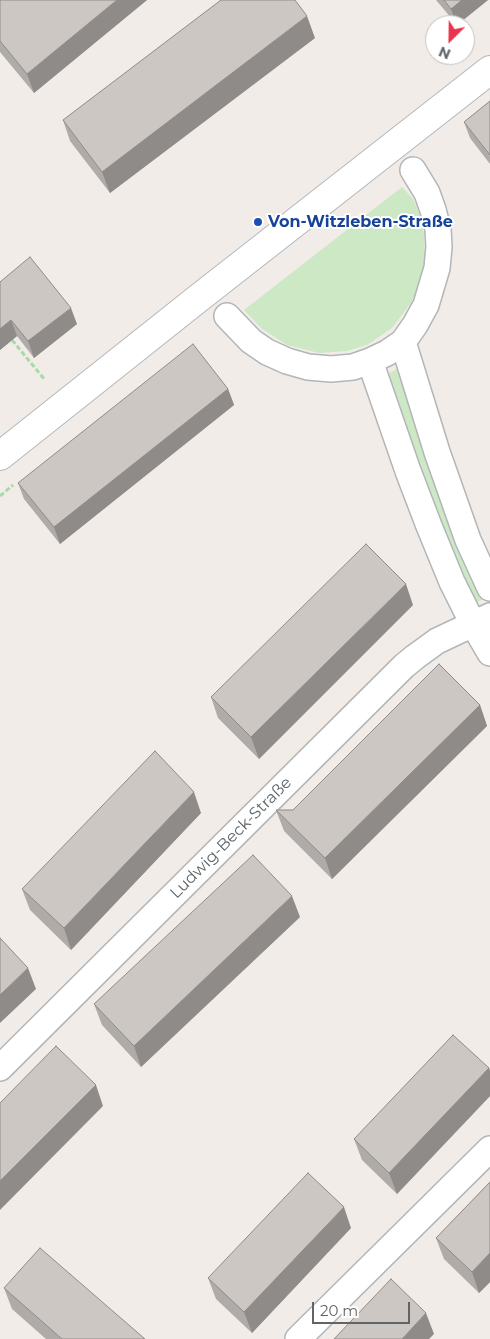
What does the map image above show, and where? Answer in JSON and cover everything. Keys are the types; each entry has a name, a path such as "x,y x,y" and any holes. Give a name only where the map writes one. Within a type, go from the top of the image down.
{"street":[{"path":"0,456 490,70"},
{"path":"227,316 251,340 267,352 287,361 308,367 331,369 353,367 387,353 403,342 426,305 437,268 439,247 434,210 427,193 413,170"},
{"path":"403,342 464,531 490,588"},
{"path":"370,361 408,471 452,582 481,620 490,653"},
{"name":"Ludwig-Beck-Straße","path":"0,1068 404,666 437,641 481,620"},
{"path":"298,1339 490,1149"}],"path":[{"path":"12,340 49,385"}],"green space":[{"path":"402,187 413,199 420,215 425,255 422,279 411,303 392,328 367,345 347,351 319,353 287,345 262,329 244,310"},
{"path":"399,368 486,598 475,603 448,548 387,374"}],"building":[{"path":"0,0 117,0 27,74 0,41"},
{"path":"221,0 295,0 307,16 102,172 63,120"},
{"path":"444,0 462,0 451,9"},
{"path":"490,101 490,155 464,122"},
{"path":"30,257 71,308 28,341 11,320 0,329 0,282"},
{"path":"193,344 228,389 54,527 18,483"},
{"path":"366,544 406,584 251,737 211,697"},
{"path":"439,664 480,705 325,858 276,810 293,810"},
{"path":"155,751 194,792 64,928 22,889"},
{"path":"253,855 292,896 134,1046 94,1004"},
{"path":"0,938 28,968 0,995"},
{"path":"453,1035 489,1068 389,1173 354,1139"},
{"path":"56,1046 96,1085 0,1181 0,1103"},
{"path":"308,1173 344,1207 244,1312 208,1278"},
{"path":"490,1182 490,1253 472,1272 436,1238"},
{"path":"40,1248 145,1339 62,1339 4,1288"},
{"path":"391,1279 426,1313 402,1339 334,1339"}],"place":[{"name":"Von-Witzleben-Straße","path":"258,222"}]}
